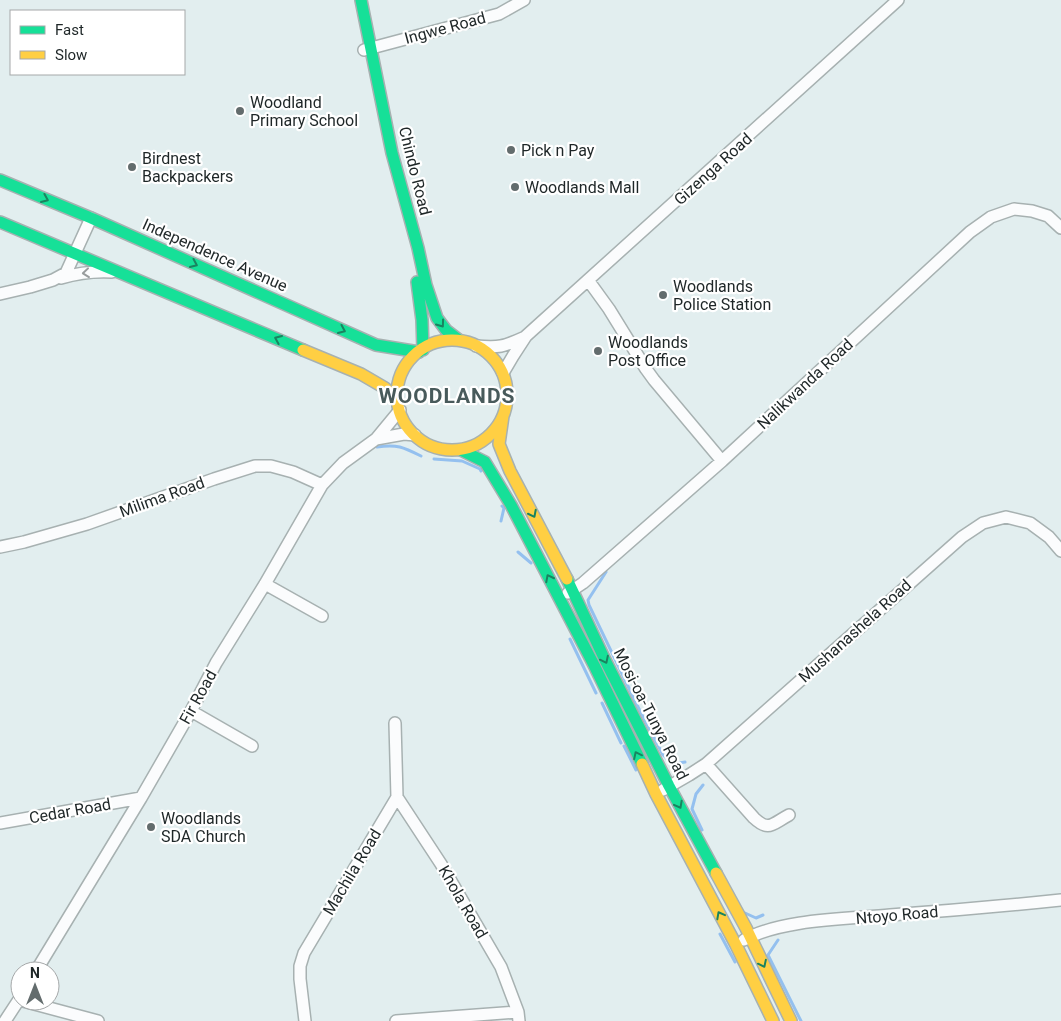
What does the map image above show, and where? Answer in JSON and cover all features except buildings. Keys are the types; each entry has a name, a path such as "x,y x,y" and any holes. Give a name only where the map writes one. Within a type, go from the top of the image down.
{"main road":[{"name":"Chindo Road","path":"353,0 432,302 437,318 446,330 459,340"},
{"name":"Chindo Road","path":"361,0 366,49 383,147 418,286 422,320 421,351"},
{"name":"Independence Avenue","path":"0,180 91,218 376,345 421,351"},
{"path":"0,222 361,374 385,388 399,405"},
{"path":"459,340 487,352 496,362 503,373 506,395 503,416 494,431 482,442 461,450 444,450 428,445 415,435 406,423 399,405 398,390 402,374 411,360 421,351 431,344 440,341 459,340"},
{"name":"Mosi-oa-Tunya Road","path":"503,416 499,444 510,471 669,786 750,937 791,1021"},
{"name":"Mosi-oa-Tunya Road","path":"461,450 483,460 511,505 594,666 656,794 736,945 773,1021"}],"street":[{"name":"Ingwe Road","path":"366,49 499,14 524,0"},
{"name":"Gizenga Road","path":"476,346 506,346 526,336 898,0"},
{"name":"Nalikwanda Road","path":"559,599 583,583 722,461 970,232 991,217 1014,209 1032,211 1048,216 1061,228"},
{"path":"53,280 66,272 91,218"},
{"path":"0,294 75,274 121,272"},
{"path":"588,280 610,308 654,380 722,461"},
{"name":"Gizenga Road","path":"503,373 526,336"},
{"name":"Fir Road","path":"42,961 141,798 216,663 265,584 322,485 343,463 376,439 399,405"},
{"name":"Fir Road","path":"376,439 404,434 415,435"},
{"name":"Milima Road","path":"0,547 87,524 214,478 255,466 271,466 293,472 322,485"},
{"name":"Mushanashela Road","path":"656,794 706,764 962,537 983,523 1006,518 1030,523 1049,537 1061,551"},
{"path":"265,584 322,616"},
{"path":"191,711 252,746"},
{"path":"395,723 397,797"},
{"path":"706,764 762,825 769,826 789,816"},
{"name":"Khola Road","path":"397,797 441,864 501,967 519,1017"},
{"name":"Machila Road","path":"305,1021 300,979 300,966 304,953 397,797"},
{"name":"Cedar Road","path":"0,823 141,798"},
{"name":"Ntoyo Road","path":"736,945 750,937 799,923 1061,900"},
{"path":"60,1011 98,1021"},
{"path":"396,1021 519,1017"}],"waterway":[{"path":"377,447 400,447 421,456"},
{"path":"434,459 462,461 481,471"},
{"path":"501,521 504,508 502,506"},
{"path":"518,552 531,563"},
{"path":"606,572 588,600 589,605 663,755 673,764 685,762"},
{"path":"570,639 596,693"},
{"path":"602,703 621,743"},
{"path":"624,746 636,770"},
{"path":"702,830 692,809 696,794 703,785"},
{"path":"745,913 756,918 763,915"},
{"path":"720,934 735,962"},
{"path":"778,940 768,955 801,1021"}],"traffic: fast":[{"path":"361,0 392,153 426,285 437,318 446,330 459,340"},
{"path":"0,180 91,218 376,345 419,352"},
{"path":"0,222 303,350"},
{"path":"417,282 422,320 423,350"},
{"path":"461,450 485,462 511,505 594,665 642,764"},
{"path":"567,579 605,660 716,873"}],"traffic: slow":[{"path":"452,340 463,341 473,345 491,356 502,374 506,384 507,395 506,406 502,416 491,434 473,445 463,449 452,450 441,449 431,445 413,434 402,416 398,406 397,395 398,384 402,374 413,356 431,345 441,341 452,340"},
{"path":"303,350 361,374 385,388 398,401"},
{"path":"503,416 499,444 510,471 567,579"},
{"path":"642,764 736,945 773,1021"},
{"path":"716,873 746,928 791,1021"}],"place":[{"name":"Woodland Primary School","path":"240,111"},
{"name":"Pick n Pay","path":"511,150"},
{"name":"Birdnest Backpackers","path":"132,167"},
{"name":"Woodlands Mall","path":"515,187"},
{"name":"Woodlands Police Station","path":"663,295"},
{"name":"Woodlands Post Office","path":"598,351"},
{"name":"Woodlands SDA Church","path":"151,827"}],"district":[{"name":"WOODLANDS","path":"447,396"}]}
